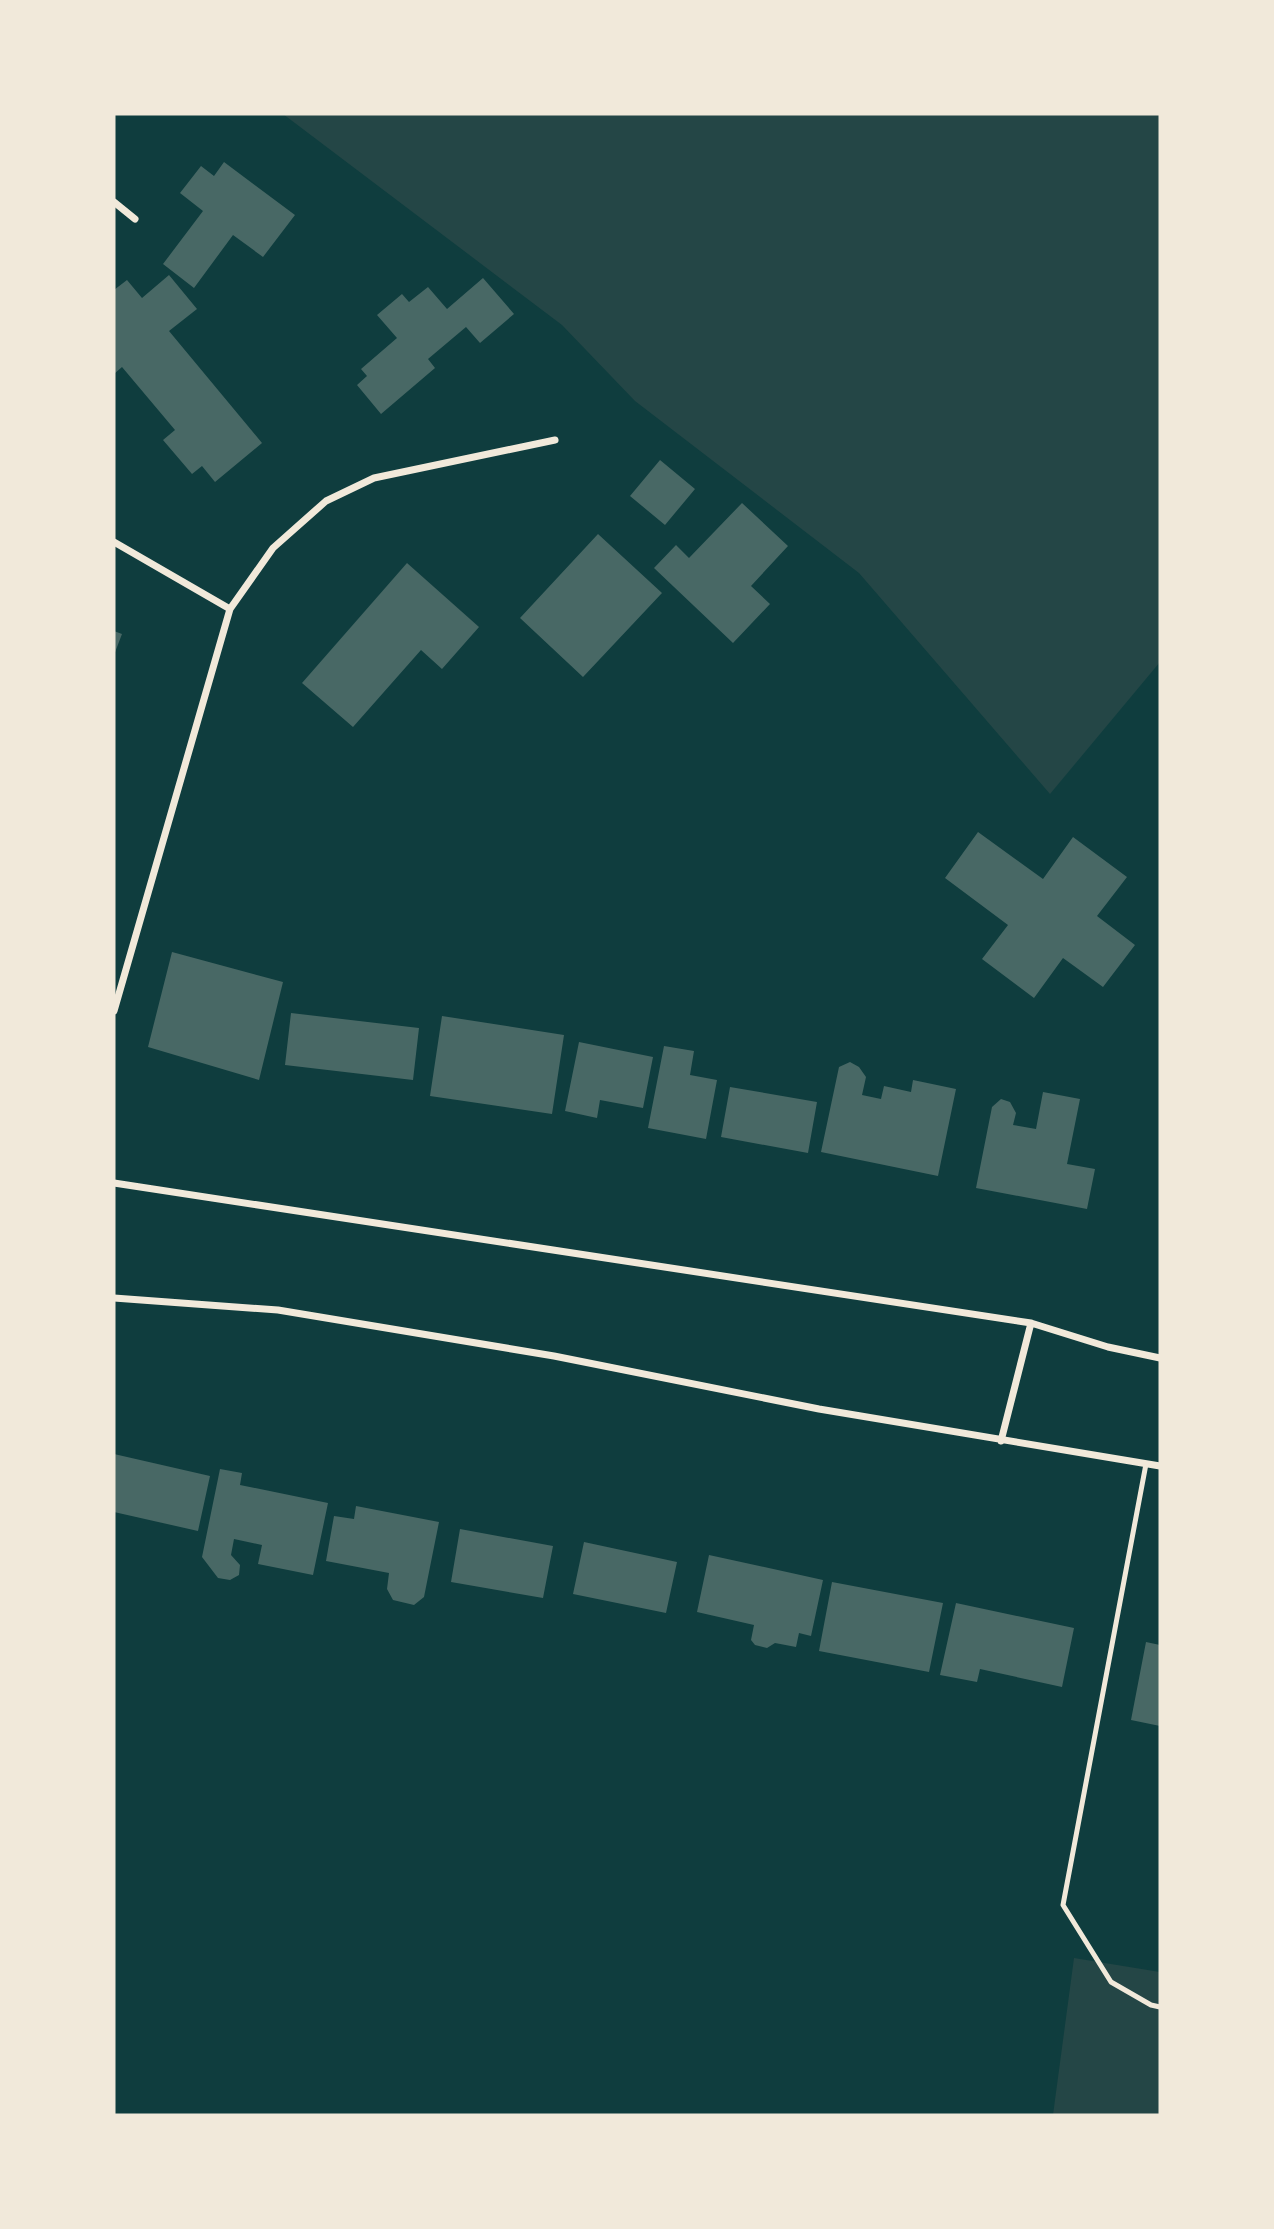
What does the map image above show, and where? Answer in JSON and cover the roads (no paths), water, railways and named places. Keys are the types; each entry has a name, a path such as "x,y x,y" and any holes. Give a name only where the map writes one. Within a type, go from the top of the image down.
{"street":[{"path":"114,202 135,219"},
{"path":"114,1011 230,609 274,548 326,501 374,478 555,440"},
{"path":"114,542 230,609"},
{"path":"114,1183 1031,1322 1108,1347 1160,1358"},
{"path":"114,1298 278,1310 554,1356 819,1409 1160,1466"},
{"path":"1001,1441 1031,1322"}],"lane":[{"path":"1146,1464 1063,1905 1111,1982 1151,2005 1160,2007"}]}
